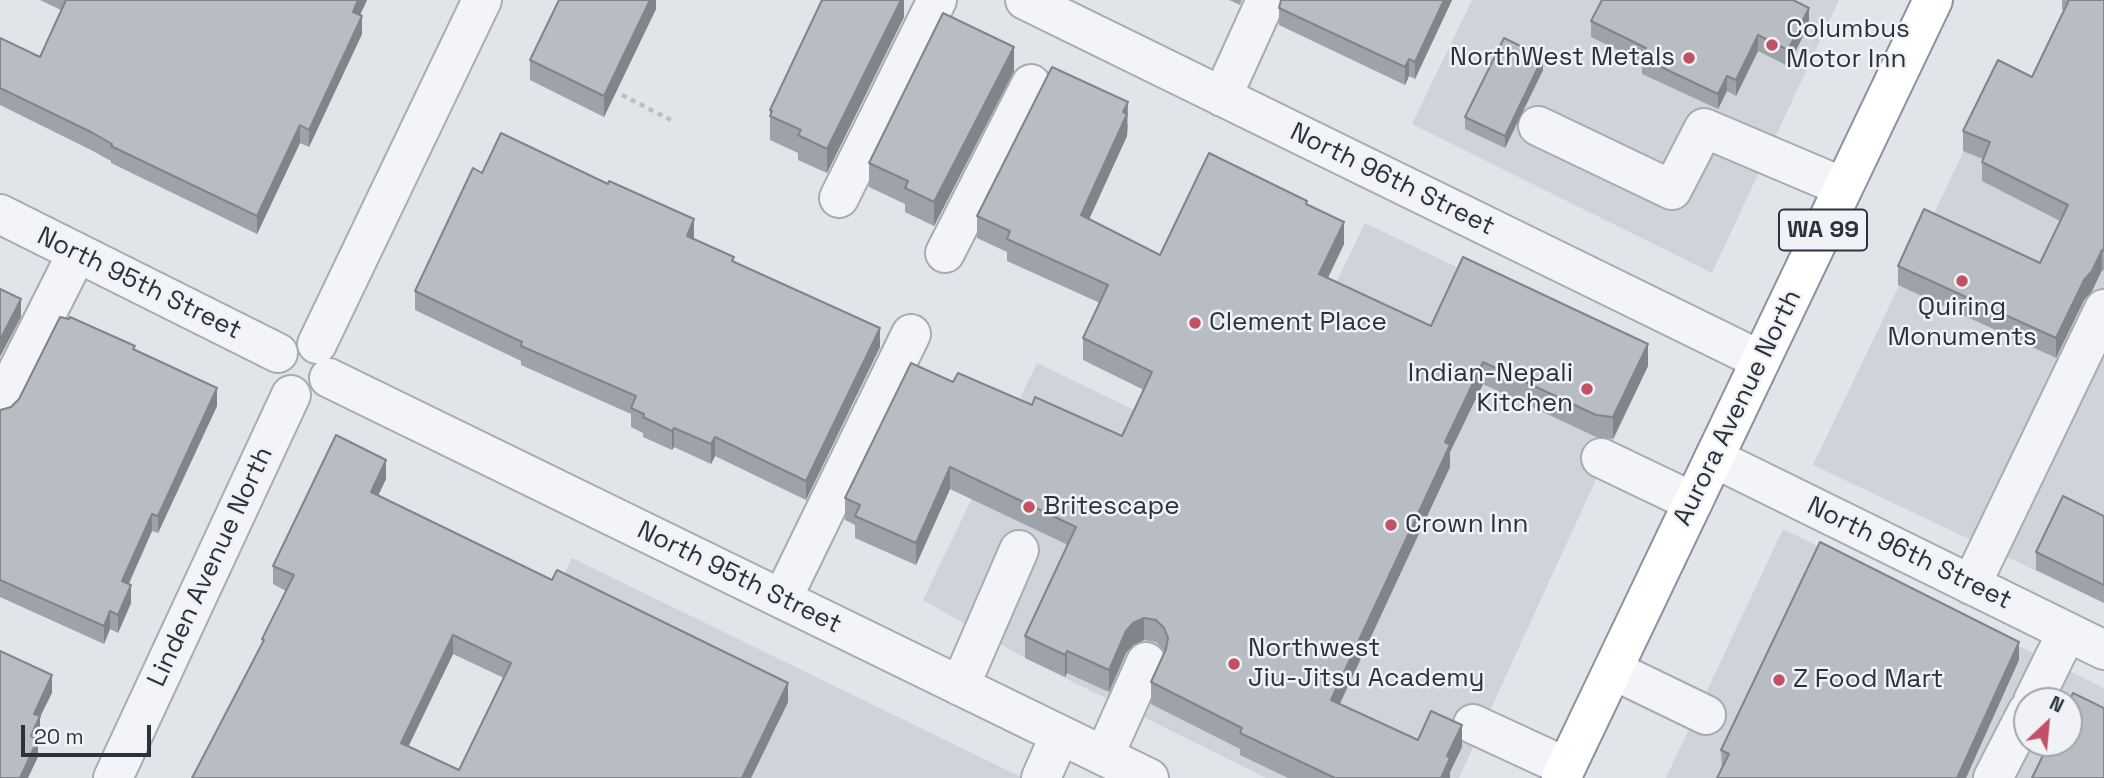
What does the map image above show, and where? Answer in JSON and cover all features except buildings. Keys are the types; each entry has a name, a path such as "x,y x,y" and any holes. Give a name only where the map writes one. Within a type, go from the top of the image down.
{"highway":[{"name":"Aurora Avenue North","path":"1563,773 1933,0"}],"street":[{"path":"323,361 303,339 294,341 285,345 274,361 276,380 290,395 310,396 325,386 323,361 482,0"},
{"path":"839,198 937,0"},
{"name":"North 96th Street","path":"1025,0 1760,360"},
{"path":"1222,97 1266,0"},
{"path":"945,253 1031,84"},
{"path":"1538,127 1672,190 1704,128 1843,187"},
{"name":"North 95th Street","path":"0,214 278,353"},
{"path":"0,406 76,253"},
{"path":"1971,585 2104,309"},
{"path":"782,599 911,334"},
{"name":"North 95th Street","path":"323,361 782,599 1149,778"},
{"name":"Linden Avenue North","path":"113,778 290,395"},
{"path":"1601,458 1693,502"},
{"name":"North 96th Street","path":"1714,458 2104,650"},
{"path":"960,686 1018,550"},
{"path":"2040,687 2067,632"},
{"path":"1104,756 1146,662"},
{"path":"1613,670 1706,715"},
{"path":"1473,724 1563,773"},
{"path":"1041,778 1060,735"},
{"path":"1993,778 2013,739"}],"path":[{"path":"622,95 671,120"}],"shaded area":[{"path":"1472,0 1839,0 1712,273 1412,124"},
{"path":"1998,80 2104,131 2104,603 1813,465"},
{"path":"1365,223 1467,272 1463,279 1648,366 1459,778 1266,778 1025,658 923,600 1037,363 1248,465"},
{"path":"1783,529 2104,688 2104,778 1666,778"},
{"path":"572,558 1023,778 464,778"}],"place":[{"name":"Columbus Motor Inn","path":"1772,45"},
{"name":"NorthWest Metals","path":"1689,58"},
{"name":"Quiring Monuments","path":"1962,281"},
{"name":"Clement Place","path":"1195,323"},
{"name":"Indian-Nepali Kitchen","path":"1587,389"},
{"name":"Britescape","path":"1029,507"},
{"name":"Crown Inn","path":"1391,525"},
{"name":"Northwest Jiu-Jitsu Academy","path":"1234,664"},
{"name":"Z Food Mart","path":"1779,680"}]}
